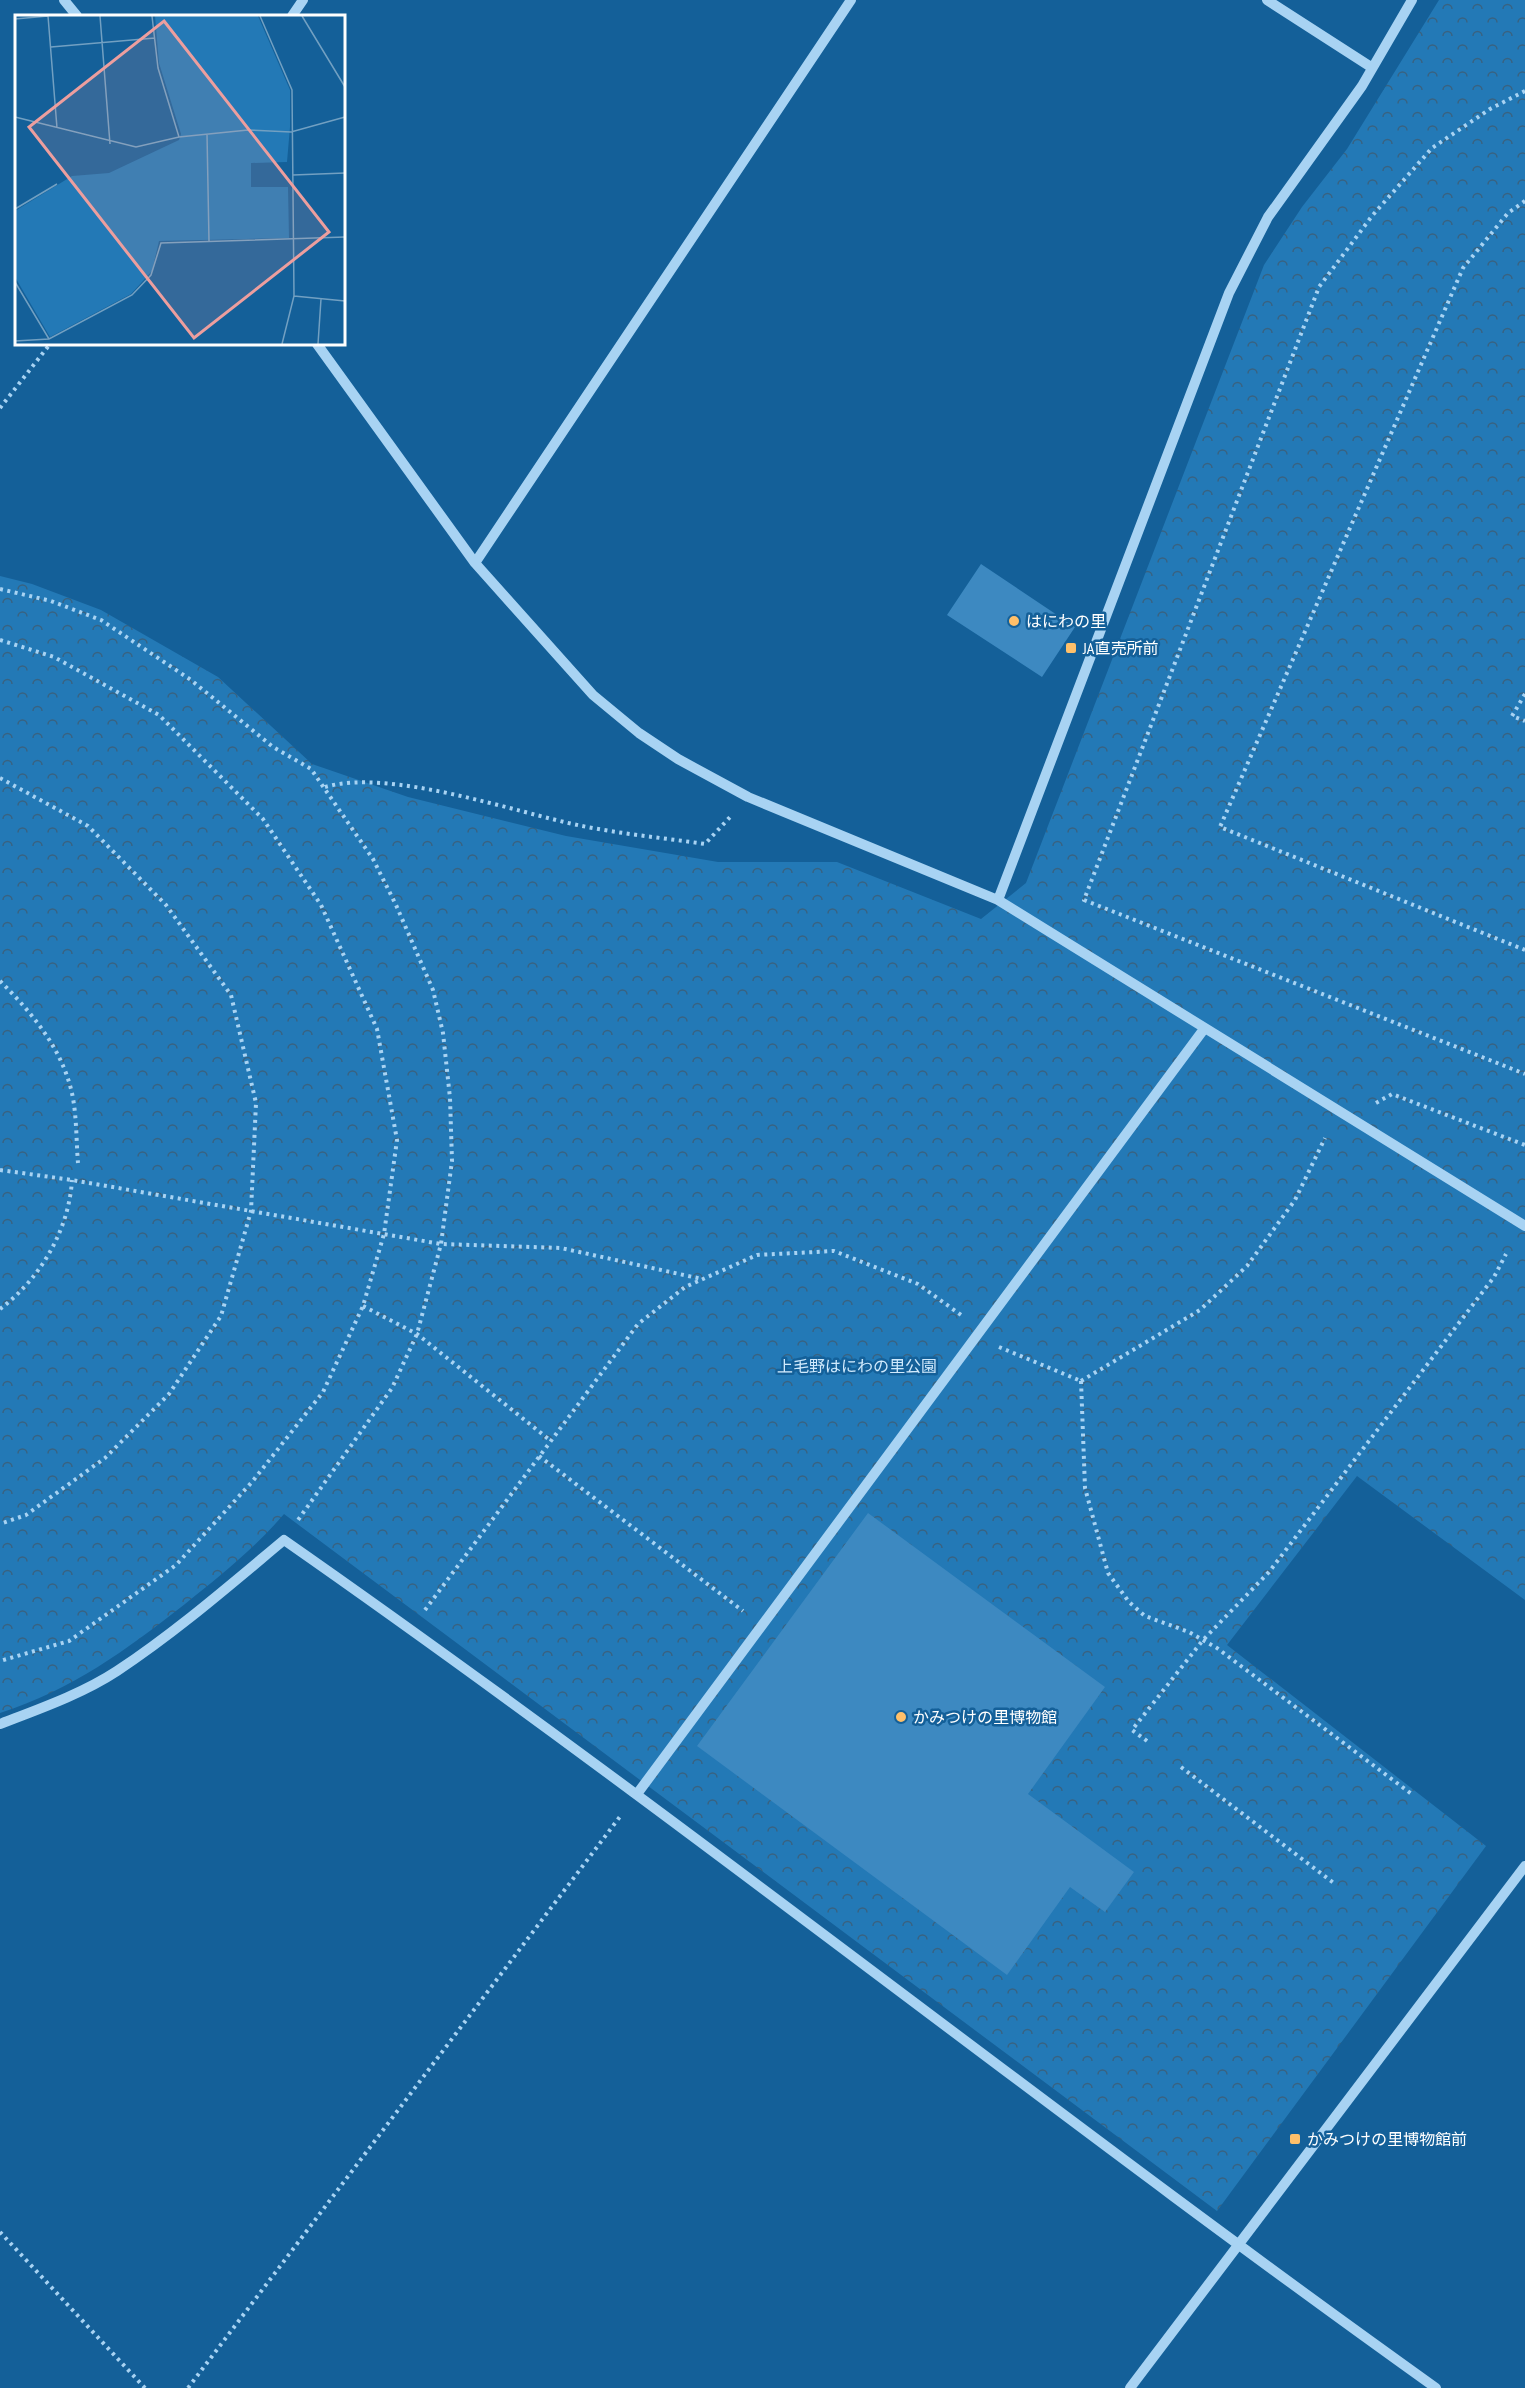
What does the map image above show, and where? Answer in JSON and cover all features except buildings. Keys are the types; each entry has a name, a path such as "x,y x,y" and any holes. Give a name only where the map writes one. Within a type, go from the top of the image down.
{"street":[{"path":"64,0 76,15"},
{"path":"293,15 303,0"},
{"path":"475,563 850,0"},
{"path":"1267,0 1371,67"},
{"path":"998,900 1229,293 1268,217 1362,86 1412,0"},
{"path":"318,345 475,563 593,694 639,734 678,759 748,797 998,900 1525,1226"},
{"path":"637,1794 1204,1029"},
{"path":"0,1724 39,1709 116,1672 197,1611 284,1540 411,1629 637,1794 1237,2246 1436,2388"},
{"path":"1130,2388 1525,1866"}],"path":[{"path":"1525,91 1490,109 1432,148 1372,216 1319,287 1084,900 1525,1074"},
{"path":"1525,201 1508,213 1463,268 1220,827 1525,950"},
{"path":"0,408 49,345"},
{"path":"0,589 51,601 101,620 190,680 273,747 311,769 373,859 433,990 443,1034 452,1161 441,1244 417,1334 393,1388 284,1540"},
{"path":"0,640 54,657 159,715 263,819 321,905 377,1029 397,1140 384,1234 363,1306 323,1392 252,1482 176,1565 69,1641 0,1661"},
{"path":"1525,694 1512,716 1525,721"},
{"path":"0,778 88,826 166,905 231,995 256,1103 251,1211 221,1316 169,1394 105,1458 26,1515 0,1524"},
{"path":"325,787 344,781 425,789 583,826 705,844 748,797"},
{"path":"0,981 31,1012 54,1048 71,1088 78,1163"},
{"path":"1375,1104 1392,1094 1525,1145"},
{"path":"1082,1381 1200,1310 1247,1266 1295,1200 1324,1138"},
{"path":"0,1170 72,1180 441,1244 561,1248 703,1279"},
{"path":"0,1309 20,1294 41,1270 71,1201 72,1180"},
{"path":"411,1629 638,1324 685,1287 757,1255 834,1251 918,1284 981,1330 1001,1348 1082,1381"},
{"path":"1147,1741 1132,1730 1203,1640 1276,1563 1494,1277 1506,1254"},
{"path":"363,1306 417,1334 551,1441"},
{"path":"1082,1381 1085,1488 1108,1573 1130,1602 1145,1616 1189,1632 1217,1648 1413,1795"},
{"path":"539,1456 746,1614 765,1622"},
{"path":"1181,1767 1335,1884"},
{"path":"188,2388 637,1794"},
{"path":"0,2232 145,2388"}],"green space":[{"name":"上毛野はにわの里公園","path":"1439,0 1525,0 1525,1600 1357,1476 1227,1645 1486,1846 1217,2211 284,1514 261,1539 224,1572 120,1653 51,1693 0,1713 0,576 32,584 101,610 218,677 312,764 408,797 566,836 718,862 837,862 981,919 1026,883 1264,265 1302,207 1347,149"}],"place":[{"name":"はにわの里","path":"1014,621"},
{"name":"JA直売所前","path":"1071,648"},
{"name":"かみつけの里博物館","path":"901,1717"},
{"name":"かみつけの里博物館前","path":"1295,2139"}]}
